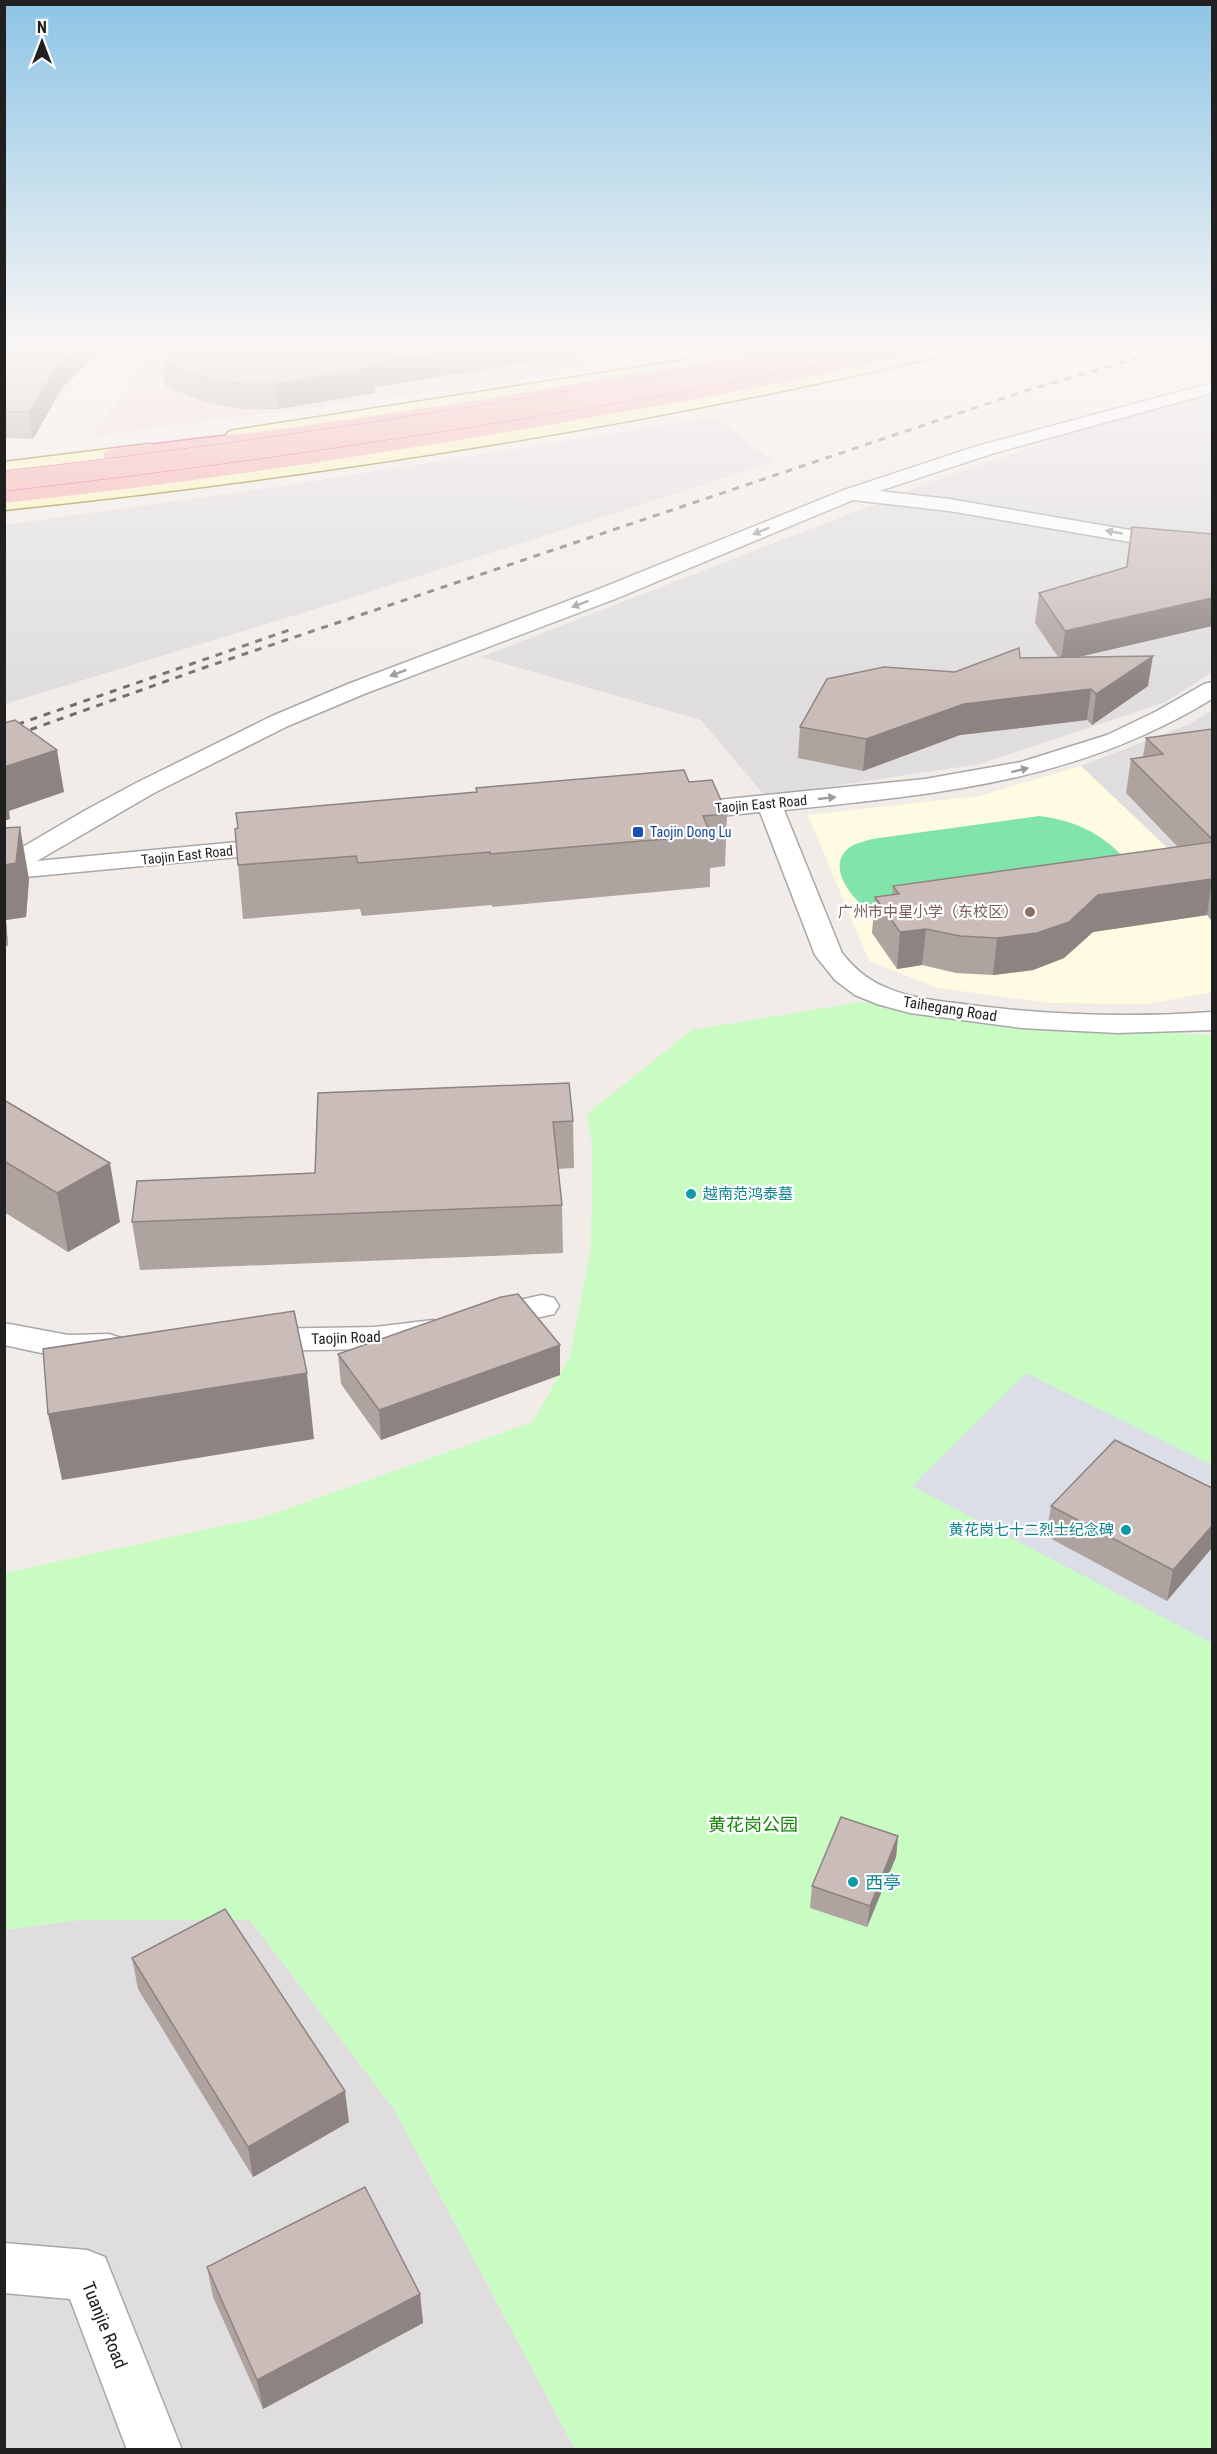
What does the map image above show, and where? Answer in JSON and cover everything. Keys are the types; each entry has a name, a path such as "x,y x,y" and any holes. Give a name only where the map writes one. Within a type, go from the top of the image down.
{"highway":[{"path":"4,481 178,461"},
{"path":"4,496 161,479 292,461"}],"main road":[{"path":"4,468 71,461"},
{"path":"4,504 260,475 352,461"}],"street":[{"path":"4,872 103,810 204,757 280,721 356,689 607,594 851,494 952,461"},
{"path":"851,494 961,506 1212,550"},
{"name":"Taojin East Road","path":"651,814 769,804 944,784 1014,772 1114,741 1147,727 1212,689"},
{"name":"Taihegang Road","path":"769,804 829,955 844,974 866,989 920,1007 1043,1021 1151,1024 1212,1021"},
{"name":"Taojin East Road","path":"4,872 309,844"},
{"name":"Taojin Road","path":"221,1342 387,1337 447,1329 542,1306"},
{"path":"4,1334 68,1347 145,1345"},
{"name":"Tuanjie Road","path":"4,2268 87,2275 155,2450"}],"shaded area":[{"path":"443,461 773,462 338,602 5,704 5,525 283,486"},
{"path":"993,461 1212,461 1212,672 1166,702 980,764 765,796 701,720 481,657 934,481"},
{"path":"1212,710 1212,858 1182,862 1081,766 1190,724"},
{"name":"广州市中星小学（东校区）","path":"1081,766 1182,862 1212,858 1212,992 1147,1004 1049,1003 938,988 869,961 808,815 979,796"},
{"path":"1026,1373 1212,1465 1212,1643 912,1486"},
{"path":"80,1920 250,1920 394,2109 575,2449 5,2449 4,1930"}],"green space":[{"path":"1039,816 1053,818 1090,831 1112,846 1131,866 885,918 870,911 854,898 840,872 843,854 850,847 872,839"},
{"name":"黄花岗公园","path":"860,1002 1021,1027 1212,1035 1212,2449 575,2449 394,2109 250,1920 80,1920 5,1930 4,1573 264,1517 533,1422 570,1356 591,1248 592,1144 587,1114 692,1030"}],"building":[{"path":"1132,527 1212,534 1212,598 1065,631 1039,593 1127,567"},
{"path":"1019,648 1020,658 1153,656 1096,694 1091,689 964,704 866,739 800,727 827,679 884,667 955,672"},
{"path":"15,720 57,750 4,767 4,723"},
{"path":"1212,729 1212,839 1131,759 1163,754 1146,738"},
{"path":"684,770 689,782 712,780 727,814 703,816 711,835 358,863 356,856 238,865 236,813 477,792 476,788"},
{"path":"20,827 16,863 4,865 4,828"},
{"path":"1212,842 1212,879 1098,895 1069,922 1037,933 997,938 960,936 926,929 900,932 875,897 899,894 893,886"},
{"path":"569,1083 573,1121 553,1122 562,1205 132,1222 137,1181 315,1173 318,1093"},
{"path":"4,1100 110,1163 57,1193 4,1161"},
{"path":"518,1294 560,1345 379,1410 338,1354 501,1297"},
{"path":"294,1311 307,1373 48,1414 43,1349"},
{"path":"1115,1440 1212,1488 1212,1526 1173,1570 1051,1506"},
{"name":"西亭","path":"841,1817 898,1836 870,1906 812,1886"},
{"path":"225,1909 345,2091 248,2147 132,1958"},
{"path":"365,2187 420,2294 257,2380 207,2267"}],"railway":[{"path":"4,739 206,667 819,461"},
{"path":"4,729 295,628"}],"place":[{"name":"Taojin Dong Lu","path":"638,832"},
{"name":"广州市中星小学（东校区）","path":"1030,912"},
{"name":"越南范鸿泰墓","path":"691,1194"},
{"name":"黄花岗七十二烈士纪念碑","path":"1126,1530"},
{"name":"西亭","path":"853,1882"}]}
